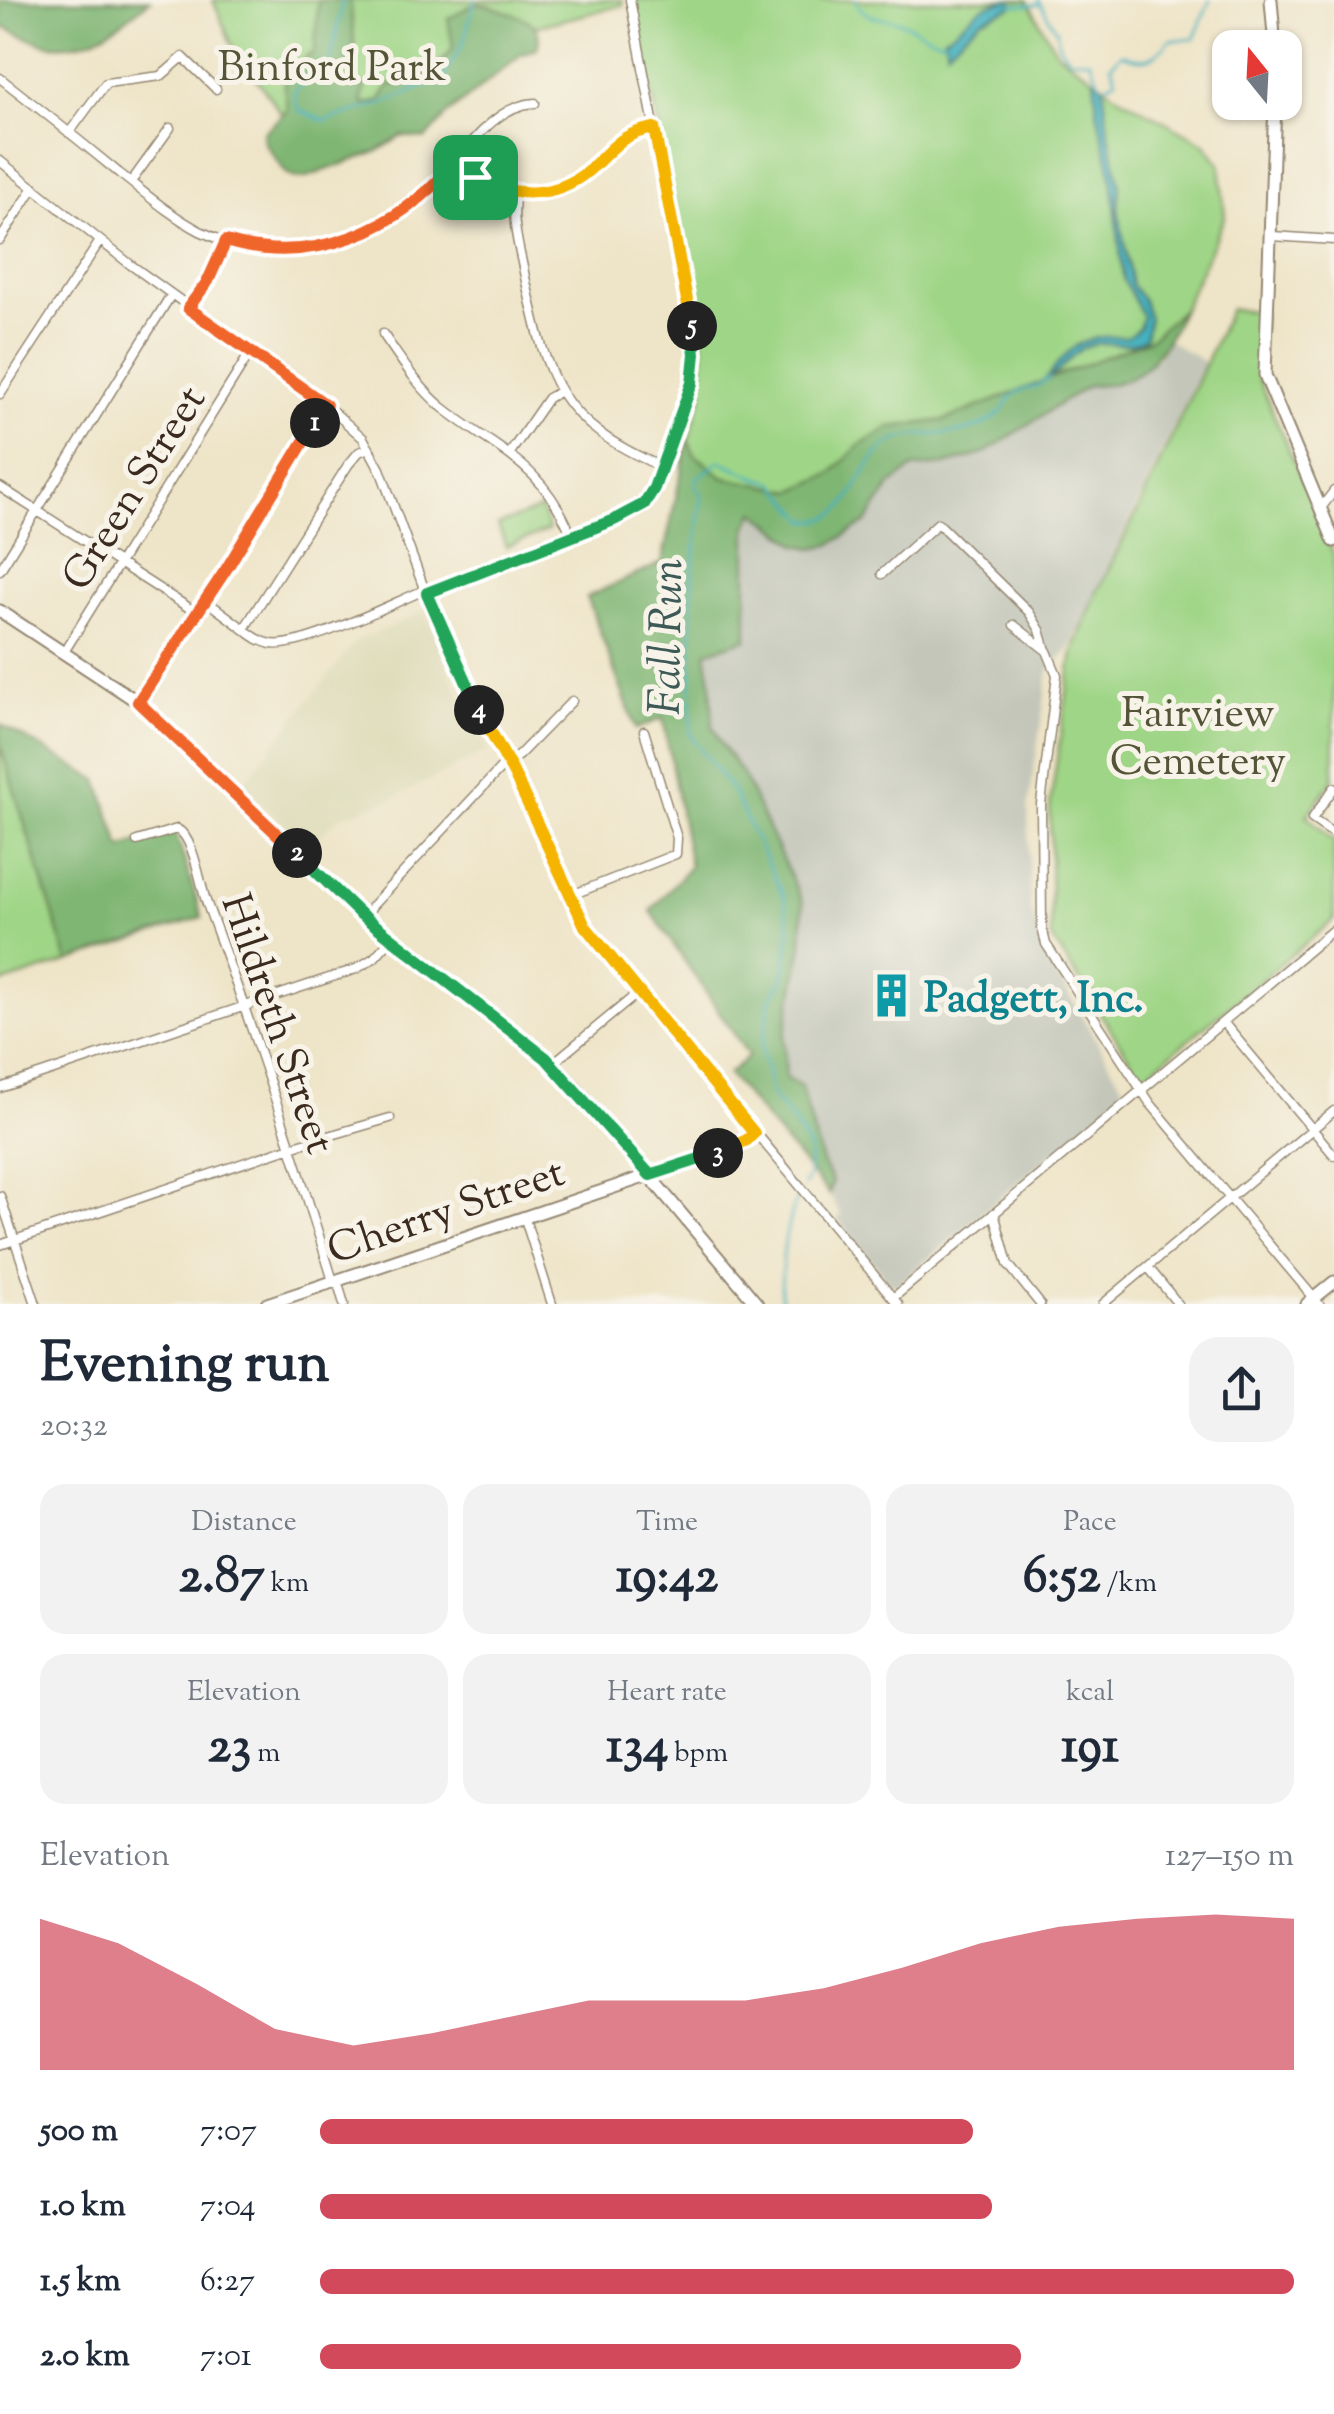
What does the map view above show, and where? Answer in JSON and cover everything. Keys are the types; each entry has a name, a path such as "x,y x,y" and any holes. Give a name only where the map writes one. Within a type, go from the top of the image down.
{"main road":[{"path":"1271,0 1274,30"},
{"path":"1275,120 1265,376 1334,540"},
{"path":"0,611 138,702 391,939 552,1064 757,1304"},
{"name":"Cherry Street","path":"267,1304 650,1175"},
{"path":"1313,1302 1334,1282"}],"street":[{"path":"206,600 261,641 287,644 636,510 654,488 688,398 695,354 630,0"},
{"path":"68,132 106,84 161,76 183,57 216,89"},
{"path":"0,78 180,219 226,241 279,250 351,238 404,211 508,110 535,104"},
{"path":"131,182 170,128"},
{"path":"456,162 486,183 516,192 548,190 590,170 624,136 654,128"},
{"path":"0,161 188,308 326,405 358,433 369,448 465,684 508,762 585,926 895,1301 994,1213 1334,929"},
{"path":"0,240 34,188"},
{"path":"516,192 513,208 530,302 547,368 559,392 597,430 662,467"},
{"path":"1272,236 1334,240"},
{"path":"0,394 100,241"},
{"path":"188,308 208,281 226,241"},
{"path":"0,570 171,295"},
{"path":"383,334 437,402 510,453 545,486 572,536"},
{"name":"Green Street","path":"64,652 250,353"},
{"path":"510,453 548,398 559,392"},
{"path":"138,702 326,405"},
{"path":"244,629 348,466 359,452 369,448"},
{"path":"0,487 198,612"},
{"path":"1321,508 1334,490"},
{"path":"882,574 938,523 1030,614 1040,630 1057,675 1041,804 1043,936 1140,1090 1313,1302"},
{"path":"1014,625 1047,651"},
{"path":"366,917 382,895 508,762 572,701"},
{"path":"569,896 676,854 677,838 644,731"},
{"path":"1334,788 1312,819 1334,834"},
{"name":"Hildreth Street","path":"137,841 174,829 186,836 344,1304"},
{"path":"0,1088 356,969 374,958 391,939"},
{"path":"552,1064 638,993"},
{"path":"1222,1022 1334,1155"},
{"path":"1104,1304 1334,1111"},
{"path":"0,1245 390,1118"},
{"name":"Cherry Street","path":"650,1175 733,1148 754,1133"},
{"path":"0,1196 36,1304"},
{"path":"994,1213 1008,1264 1040,1304"},
{"path":"524,1216 552,1304"},
{"path":"1148,1267 1178,1304"}],"shaded area":[{"path":"1168,340 1204,362 1070,648 1049,670 1028,808 1030,908 1052,966 1126,1091 896,1286 837,1219 841,1215 829,1194 832,1182 786,1079 784,1039 802,947 803,903 743,775 713,726 706,652 747,638 745,540 754,512 798,545 829,545 866,523 891,485 913,468 945,465 983,454 1089,384 1107,386 1157,359"},
{"path":"425,611 462,703 489,750 390,800 341,816 307,847 242,785 355,642"}],"green space":[{"path":"0,0 150,0 93,39 52,45 0,26"},
{"name":"Binford Park","path":"213,0 622,0 623,5 534,27 338,136 285,119 231,43"},
{"path":"318,0 350,0 355,50 339,75 351,86 365,85 365,105 380,101 390,84 417,78 441,62 453,48 448,19 473,5 488,5 529,21 539,39 537,48 520,55 448,114 426,139 402,136 376,152 304,178 293,177 264,142 263,133 287,111 284,81 294,67 315,51"},
{"path":"633,0 1027,0 1056,51 1118,96 1204,143 1220,164 1225,217 1183,309 1151,339 945,420 891,427 859,446 831,474 793,491 724,478 694,454 688,441 702,396 703,346"},
{"path":"1183,309 1159,353 1137,374 1108,384 1089,385 983,454 945,465 913,468 891,485 866,523 829,545 798,545 755,512 747,527 747,639 706,652 713,726 743,775 803,903 802,947 784,1039 786,1079 801,1086 822,1162 832,1182 829,1194 728,1074 749,1056 651,911 690,866 663,718 636,729 587,597 662,563 688,441 694,454 724,478 793,491 831,474 859,446 891,427 945,420 1150,339"},
{"name":"Fairview Cemetery","path":"1230,309 1262,312 1258,378 1334,555 1334,778 1307,816 1334,841 1334,920 1142,1078 1051,937 1050,806 1073,651"},
{"path":"541,509 549,530 506,547 498,525"},
{"path":"0,724 98,780 121,848 175,830 202,917 68,962 0,745"},
{"path":"0,745 68,962 0,984"}],"water":[{"path":"1012,0 1012,7 981,20 947,50 944,37 973,14"},
{"path":"1094,79 1103,85 1132,286 1143,300 1149,318 1145,338 1130,344 1090,345 1045,380 1079,344 1099,337 1127,337 1139,328 1143,317 1123,279 1112,178"}],"waterway":[{"path":"343,0 330,64 307,76 294,93 298,110 325,121 390,101 443,78 463,44 475,0"},
{"path":"855,0 869,15 904,23 944,41"},
{"name":"Fall Run","path":"1038,0 1057,31 1059,46 1069,58 1090,60 1099,83"},
{"path":"1105,86 1116,79 1111,65 1122,54 1149,58 1170,40 1194,39 1210,0"},
{"path":"1012,5 1038,5"},
{"name":"Fall Run","path":"804,1185 809,1177 810,1149 773,1098 762,1050 770,1000 782,981 786,964 790,930 784,897 733,792 691,736 692,578 702,495 696,479 720,461 774,482 806,520 822,520 845,504 879,452 891,443 906,437 978,427 996,417 1015,394 1049,378"},
{"name":"Fall Run","path":"780,1304 786,1233 801,1192"}],"place":[{"name":"Padgett, Inc.","path":"891,996"}],"route":[{"path":"654,128 695,339 688,398 654,488 644,504 614,520 427,593 465,684 513,772 580,918 754,1133 733,1148 650,1175 552,1064 358,912 138,702 227,568 326,405 188,308 208,281 226,241 279,250 336,243 375,228 404,211 456,162 475,177 498,188 526,194 560,187 585,174 624,136 654,128"}]}
